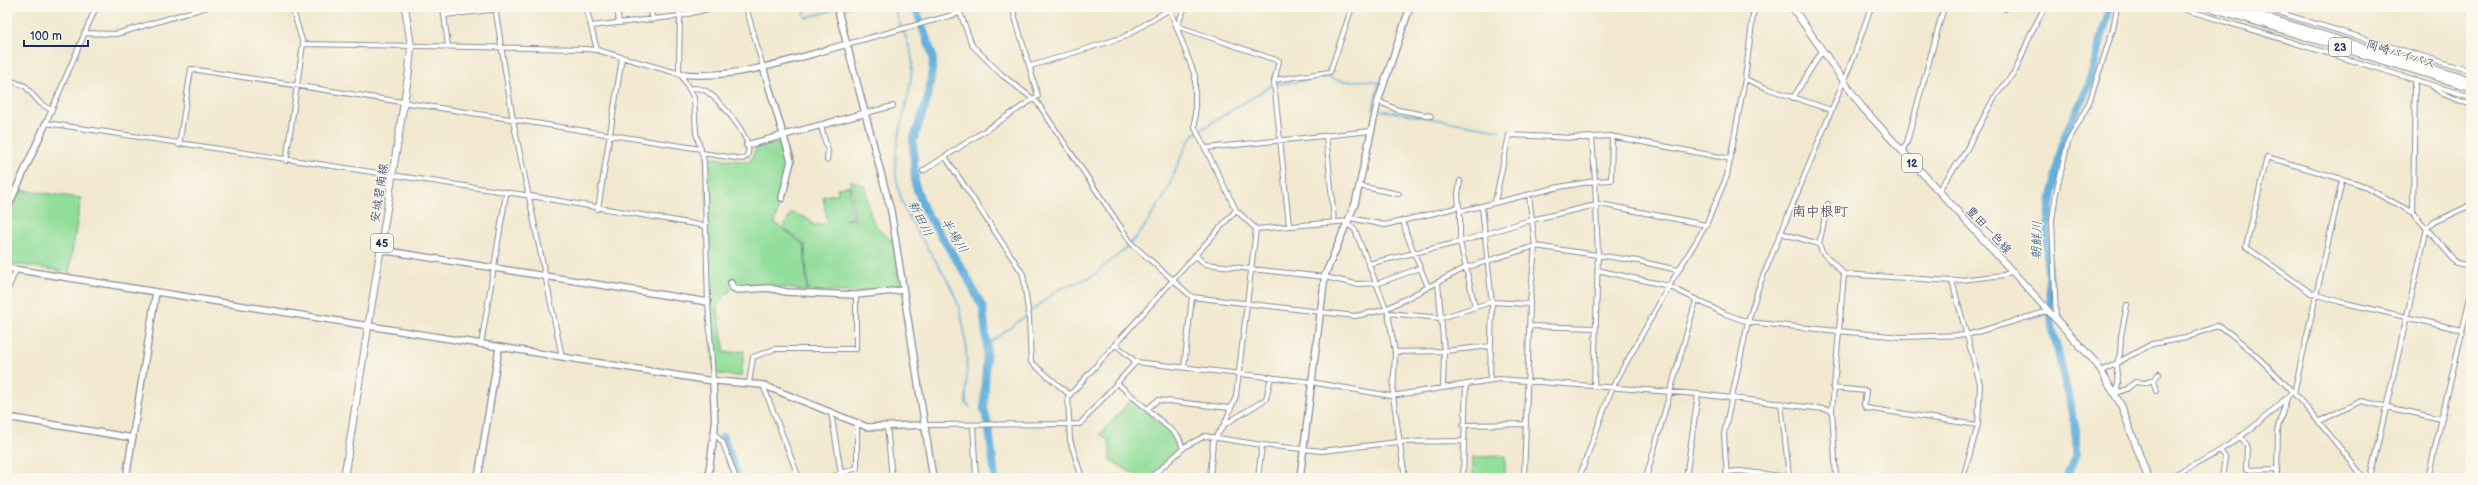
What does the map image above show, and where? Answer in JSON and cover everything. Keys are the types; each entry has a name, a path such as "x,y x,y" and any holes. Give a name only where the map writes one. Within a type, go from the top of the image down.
{"highway":[{"name":"岡崎バイパス","path":"2210,7 2471,87"},
{"name":"岡崎バイパス","path":"2231,7 2453,75 2471,79"},
{"name":"23","path":"2429,74 2471,91"}],"main road":[{"name":"安城碧南線","path":"344,478 404,102 411,46 405,7"},
{"name":"豊田一色線","path":"1792,7 1842,81 1862,107 2102,371 2117,394 2148,478"}],"street":[{"path":"84,33 116,34 208,7"},
{"path":"286,161 298,86 302,44 292,7"},
{"path":"443,7 448,46"},
{"path":"445,15 520,7"},
{"path":"586,7 597,50"},
{"path":"617,7 619,23"},
{"path":"650,7 653,20"},
{"path":"677,7 680,16 680,74 694,98 696,132 702,151 715,434 708,478"},
{"path":"591,26 680,16 715,7"},
{"path":"746,7 791,161 782,198"},
{"path":"838,7 885,185 933,478"},
{"path":"958,7 968,38 977,51 1002,75 1034,99 1131,242 1192,297 1355,316 1387,310 1466,268 1535,246 1598,254 1678,270"},
{"path":"923,171 946,158 1034,99 1037,92 1031,66 1012,7"},
{"path":"1177,26 1186,7"},
{"path":"1274,83 1330,72 1352,7"},
{"path":"1300,478 1319,312 1325,277 1349,221 1359,186 1378,101 1410,7"},
{"path":"1579,478 1612,388 1678,270 1706,225 1727,176 1745,79 1754,7"},
{"path":"1727,478 1724,434 1748,322 1759,286 1863,31 1871,7"},
{"path":"1902,151 1907,142 1944,7"},
{"path":"1938,191 1963,156 1994,98 2016,70 2031,33 2044,7"},
{"path":"2055,318 2052,247 2054,204 2068,142 2089,103 2113,29 2117,7"},
{"path":"2181,7 2271,36 2396,71 2471,97"},
{"path":"2261,7 2277,14 2402,52 2471,71"},
{"path":"7,209 46,123 94,8"},
{"path":"1031,66 1124,37 1169,8 1177,26 1194,76 1197,132 1236,210 1256,229"},
{"path":"495,9 513,120 562,357"},
{"path":"302,44 597,50 680,74 719,74 763,67 960,14"},
{"path":"1177,26 1279,60 1274,83 1289,225"},
{"path":"2271,36 2272,29"},
{"path":"1793,98 1822,51"},
{"path":"598,209 622,58"},
{"path":"179,145 191,69 610,135 744,159 749,153 743,132 716,99 705,90 688,88"},
{"path":"7,79 25,86 43,106 51,110"},
{"path":"1745,79 1793,98 1831,110"},
{"path":"2413,213 2415,83"},
{"path":"2431,84 2443,94 2471,105"},
{"path":"1378,101 1398,110 1431,116"},
{"path":"747,145 894,106"},
{"path":"46,123 179,145 530,197 706,226"},
{"path":"821,126 828,151 827,160"},
{"path":"1206,148 1371,131"},
{"path":"1326,135 1334,221"},
{"path":"1495,202 1509,135 1612,136 1731,159"},
{"path":"1256,229 1334,221 1386,225 1403,220 1482,206 1595,181 1611,180 1612,136"},
{"path":"1592,137 1597,205 1598,254 1594,386"},
{"path":"2462,330 2406,318 2316,295 2307,291 2246,247 2267,157 2342,181 2359,184 2413,213 2457,263 2471,266"},
{"path":"946,158 1023,274 1029,316 1031,362 1070,395"},
{"path":"1460,181 1458,194 1460,209 1460,242 1475,307"},
{"path":"2166,478 2194,466 2220,451 2293,393 2342,181"},
{"path":"1359,186 1399,194"},
{"path":"481,344 506,194"},
{"path":"1524,478 1530,304 1535,246 1528,195"},
{"path":"1828,204 1819,244 1822,252 1844,274 1952,281 2004,275 2012,271"},
{"path":"1368,264 1460,242 1531,220 1597,205 1706,225"},
{"path":"2370,478 2427,228 2434,222 2471,205"},
{"path":"1482,206 1491,302 1490,379"},
{"path":"1082,478 1070,440 1070,395 1236,210"},
{"path":"1403,220 1428,287"},
{"path":"1349,221 1355,230 1387,310 1395,352 1393,396 1398,442 1405,478"},
{"path":"1210,478 1210,452 1214,438 1224,424 1236,396 1256,229"},
{"path":"1781,232 1819,244"},
{"path":"381,250 494,267 546,278 708,302"},
{"path":"1195,255 1205,264 1325,277 1356,284 1376,283 1420,268"},
{"path":"7,268 712,381 763,385 831,411 867,427 1069,425 1082,423 1136,362"},
{"path":"7,291 16,270"},
{"path":"1597,270 1669,286 1696,300 1748,322 1901,337 1967,335 2047,309"},
{"path":"1836,478 1832,410 1844,274"},
{"path":"1952,281 1980,384 1978,425 1963,478"},
{"path":"731,283 733,288 737,290 769,288 786,292 856,295 903,290"},
{"path":"1438,283 1444,351 1443,388"},
{"path":"126,478 156,292"},
{"path":"2428,478 2471,293"},
{"path":"750,383 753,358 775,349 856,348 856,295"},
{"path":"1184,367 1192,297"},
{"path":"1646,478 1696,300"},
{"path":"1387,310 1441,318 1491,302 1530,304"},
{"path":"2127,305 2117,362 2117,394 2127,389 2135,382 2145,383 2153,380 2160,374"},
{"path":"2102,371 2152,344 2186,338 2219,325 2237,338 2320,421 2364,478"},
{"path":"1529,326 1596,328"},
{"path":"1116,344 1136,362 1311,382 1393,396 1490,379 1698,394 1832,410"},
{"path":"1395,352 1444,351 1491,346"},
{"path":"478,478 499,348"},
{"path":"1224,424 1266,399 1271,377"},
{"path":"2153,380 2156,391"},
{"path":"1117,383 1179,438 1183,448"},
{"path":"1463,478 1463,425 1466,384"},
{"path":"763,385 799,478"},
{"path":"1833,388 1866,391 1864,405 1866,408 1978,425"},
{"path":"1686,478 1698,394"},
{"path":"2277,478 2278,428 2287,398"},
{"path":"1147,409 1158,400 1230,408"},
{"path":"2320,421 2358,401 2387,406 2441,419"},
{"path":"1781,403 1789,476"},
{"path":"831,411 840,473"},
{"path":"7,417 133,438"},
{"path":"827,478 858,468 857,423"},
{"path":"1463,425 1526,424"},
{"path":"975,425 976,478"},
{"path":"887,426 892,478"},
{"path":"715,434 723,443 736,478"},
{"path":"1150,478 1183,448 1206,436 1262,445 1322,451 1398,442 1463,441"},
{"path":"2240,436 2247,445 2246,470 2277,470"},
{"path":"1258,478 1262,445"},
{"path":"2220,451 2225,457 2222,478"},
{"path":"1726,472 1740,471 1796,478"}],"green space":[{"path":"783,141 789,162 775,223 804,245 807,291 750,285 742,285 730,290 717,305 725,353 744,351 741,376 718,374 714,371 709,297 705,157 750,162 756,148"},
{"path":"851,180 865,186 870,211 875,224 893,241 900,285 899,288 859,292 808,291 805,244 783,228 791,213 810,219 813,225 827,223 823,196 838,194 837,188 849,186 853,218 844,220 855,219"},
{"path":"20,190 81,198 69,272 7,263 7,218"},
{"path":"1132,399 1178,439 1180,448 1148,478 1140,478 1110,460 1109,441 1100,434"},
{"path":"1505,456 1505,478 1473,478 1473,457"}],"waterway":[{"name":"新田川","path":"803,7 806,18 833,10"},
{"name":"新田川","path":"843,9 849,7"},
{"name":"新田川","path":"893,7 907,40 912,58 912,74 896,154 898,187 908,216 941,269 960,309 966,349 966,403 970,407"},
{"name":"半場川","path":"915,7 932,53 933,63 928,98 913,140 915,184 924,209 966,275 983,308 987,345 984,409 989,429 995,478"},
{"name":"朝鮮川","path":"2066,478 2076,454 2076,430 2052,326 2047,261 2047,227 2059,157 2067,130 2088,88 2110,7"},
{"path":"1030,312 1059,289 1091,277 1124,250 1141,232 1164,197 1186,146 1194,134 1272,85 1329,77 1340,81 1379,82 1373,109"},
{"path":"1381,110 1499,130"},
{"path":"987,345 1027,315"},
{"name":"新田川","path":"980,408 984,409"},
{"path":"723,437 738,478"}],"railway":[{"path":"2470,478 2471,473"}],"district":[{"name":"南中根町","path":"1820,211"}]}
